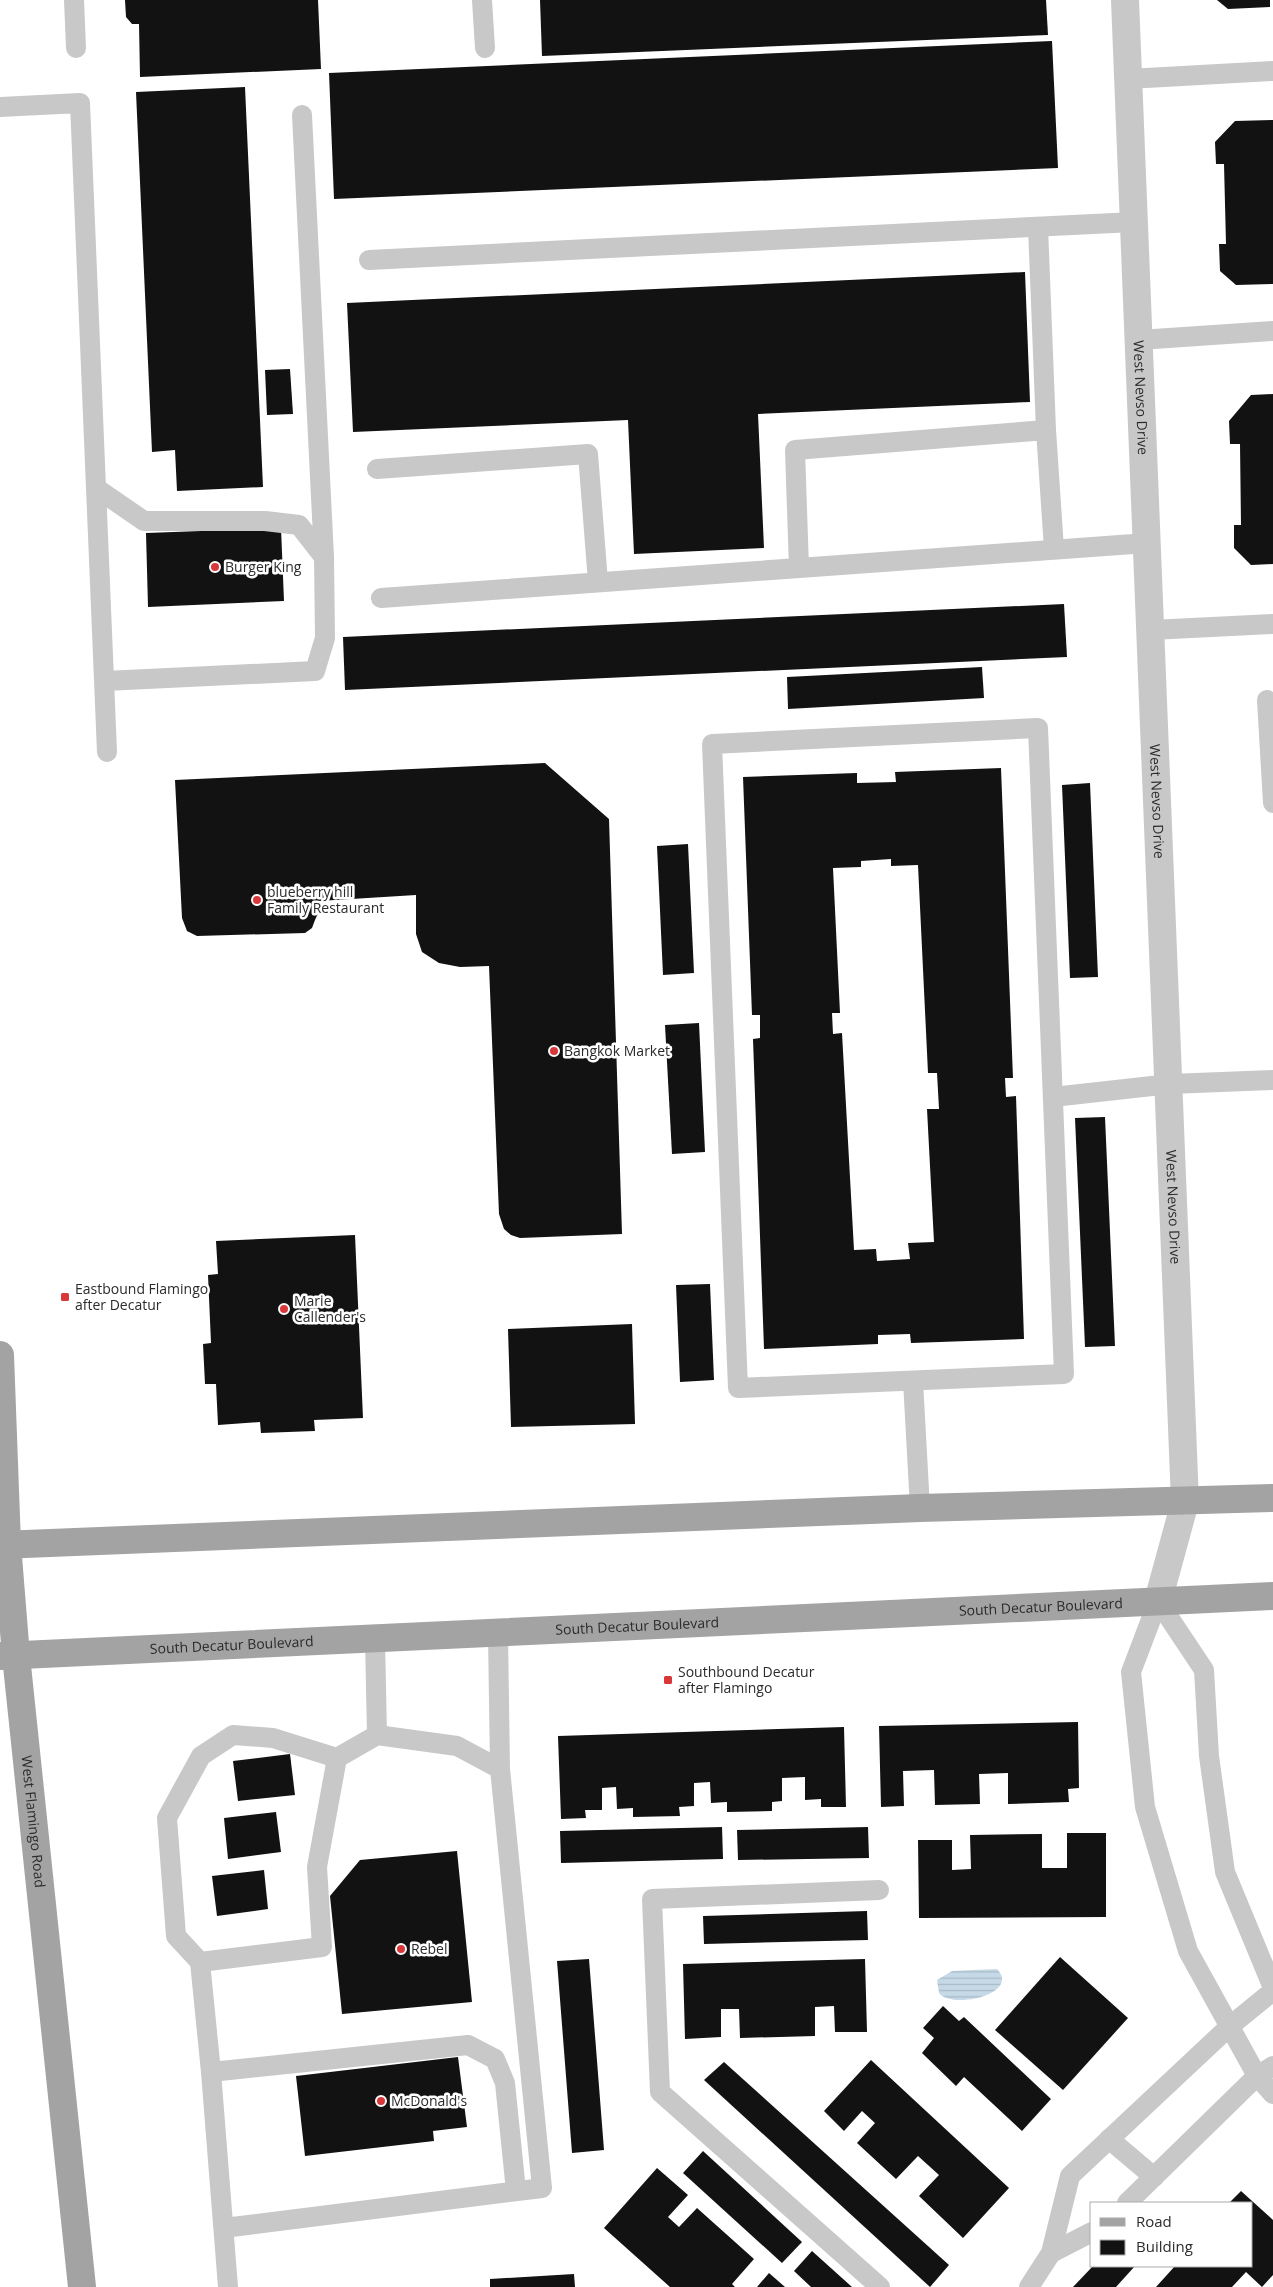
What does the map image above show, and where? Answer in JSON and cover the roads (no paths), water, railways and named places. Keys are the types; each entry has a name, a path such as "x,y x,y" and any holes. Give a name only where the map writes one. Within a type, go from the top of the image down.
{"main road":[{"name":"West Flamingo Road","path":"0,1355 8,1656 82,2287"},
{"path":"4,1544 920,1508 1185,1502 1273,1498"},
{"name":"South Decatur Boulevard","path":"8,1656 1273,1596"}],"street":[{"name":"West Nevso Drive","path":"1125,0 1170,1084 1185,1502 1158,1601"}],"lane":[{"path":"74,0 76,48"},
{"path":"482,0 485,48"},
{"path":"1128,79 1273,71"},
{"path":"0,106 80,103 107,752"},
{"path":"105,681 315,671 324,638 324,557 302,115"},
{"path":"369,260 1134,222"},
{"path":"1038,227 1046,430 1054,549"},
{"path":"1139,340 1273,331"},
{"path":"799,568 795,450 1046,430"},
{"path":"377,469 588,454 598,582"},
{"path":"96,488 144,521 264,521 299,525 324,557"},
{"path":"381,598 1147,543"},
{"path":"1151,630 1273,624"},
{"path":"1267,700 1273,803"},
{"path":"1038,728 1053,1097 1064,1374 738,1388 712,744 1038,728"},
{"path":"1053,1097 1170,1084 1273,1080"},
{"path":"913,1381 920,1508"},
{"path":"1030,2287 1051,2253 1070,2176 1230,2026 1273,1990 1224,1872 1209,1756 1204,1670 1158,1601"},
{"path":"1158,1601 1131,1672 1145,1807 1188,1950 1230,2026 1265,2071 1273,2094"},
{"path":"224,2228 542,2188 500,1769 498,1634"},
{"path":"375,1639 377,1735"},
{"path":"228,2287 211,2072 200,1962 176,1936 167,1818 201,1756 233,1735 274,1738 337,1758 377,1735 457,1746 500,1769"},
{"path":"200,1962 322,1947 318,1867 337,1758"},
{"path":"879,1890 652,1899 660,2092 880,2287"},
{"path":"211,2072 468,2044 495,2059 505,2083 516,2191"},
{"path":"1128,2202 1265,2071"},
{"path":"1109,2139 1154,2177"},
{"path":"1051,2253 1090,2233"}],"water":[{"path":"997,1969 1002,1978 1000,1986 982,1997 957,2000 946,1998 939,1993 937,1980 952,1971"}],"place":[{"name":"Burger King","path":"215,567"},
{"name":"blueberry hill Family Restaurant","path":"257,900"},
{"name":"Bangkok Market","path":"554,1051"},
{"name":"Eastbound Flamingo after Decatur","path":"65,1297"},
{"name":"Marie Callender's","path":"284,1309"},
{"name":"Southbound Decatur after Flamingo","path":"668,1680"},
{"name":"Rebel","path":"401,1949"},
{"name":"McDonald's","path":"381,2101"}]}
